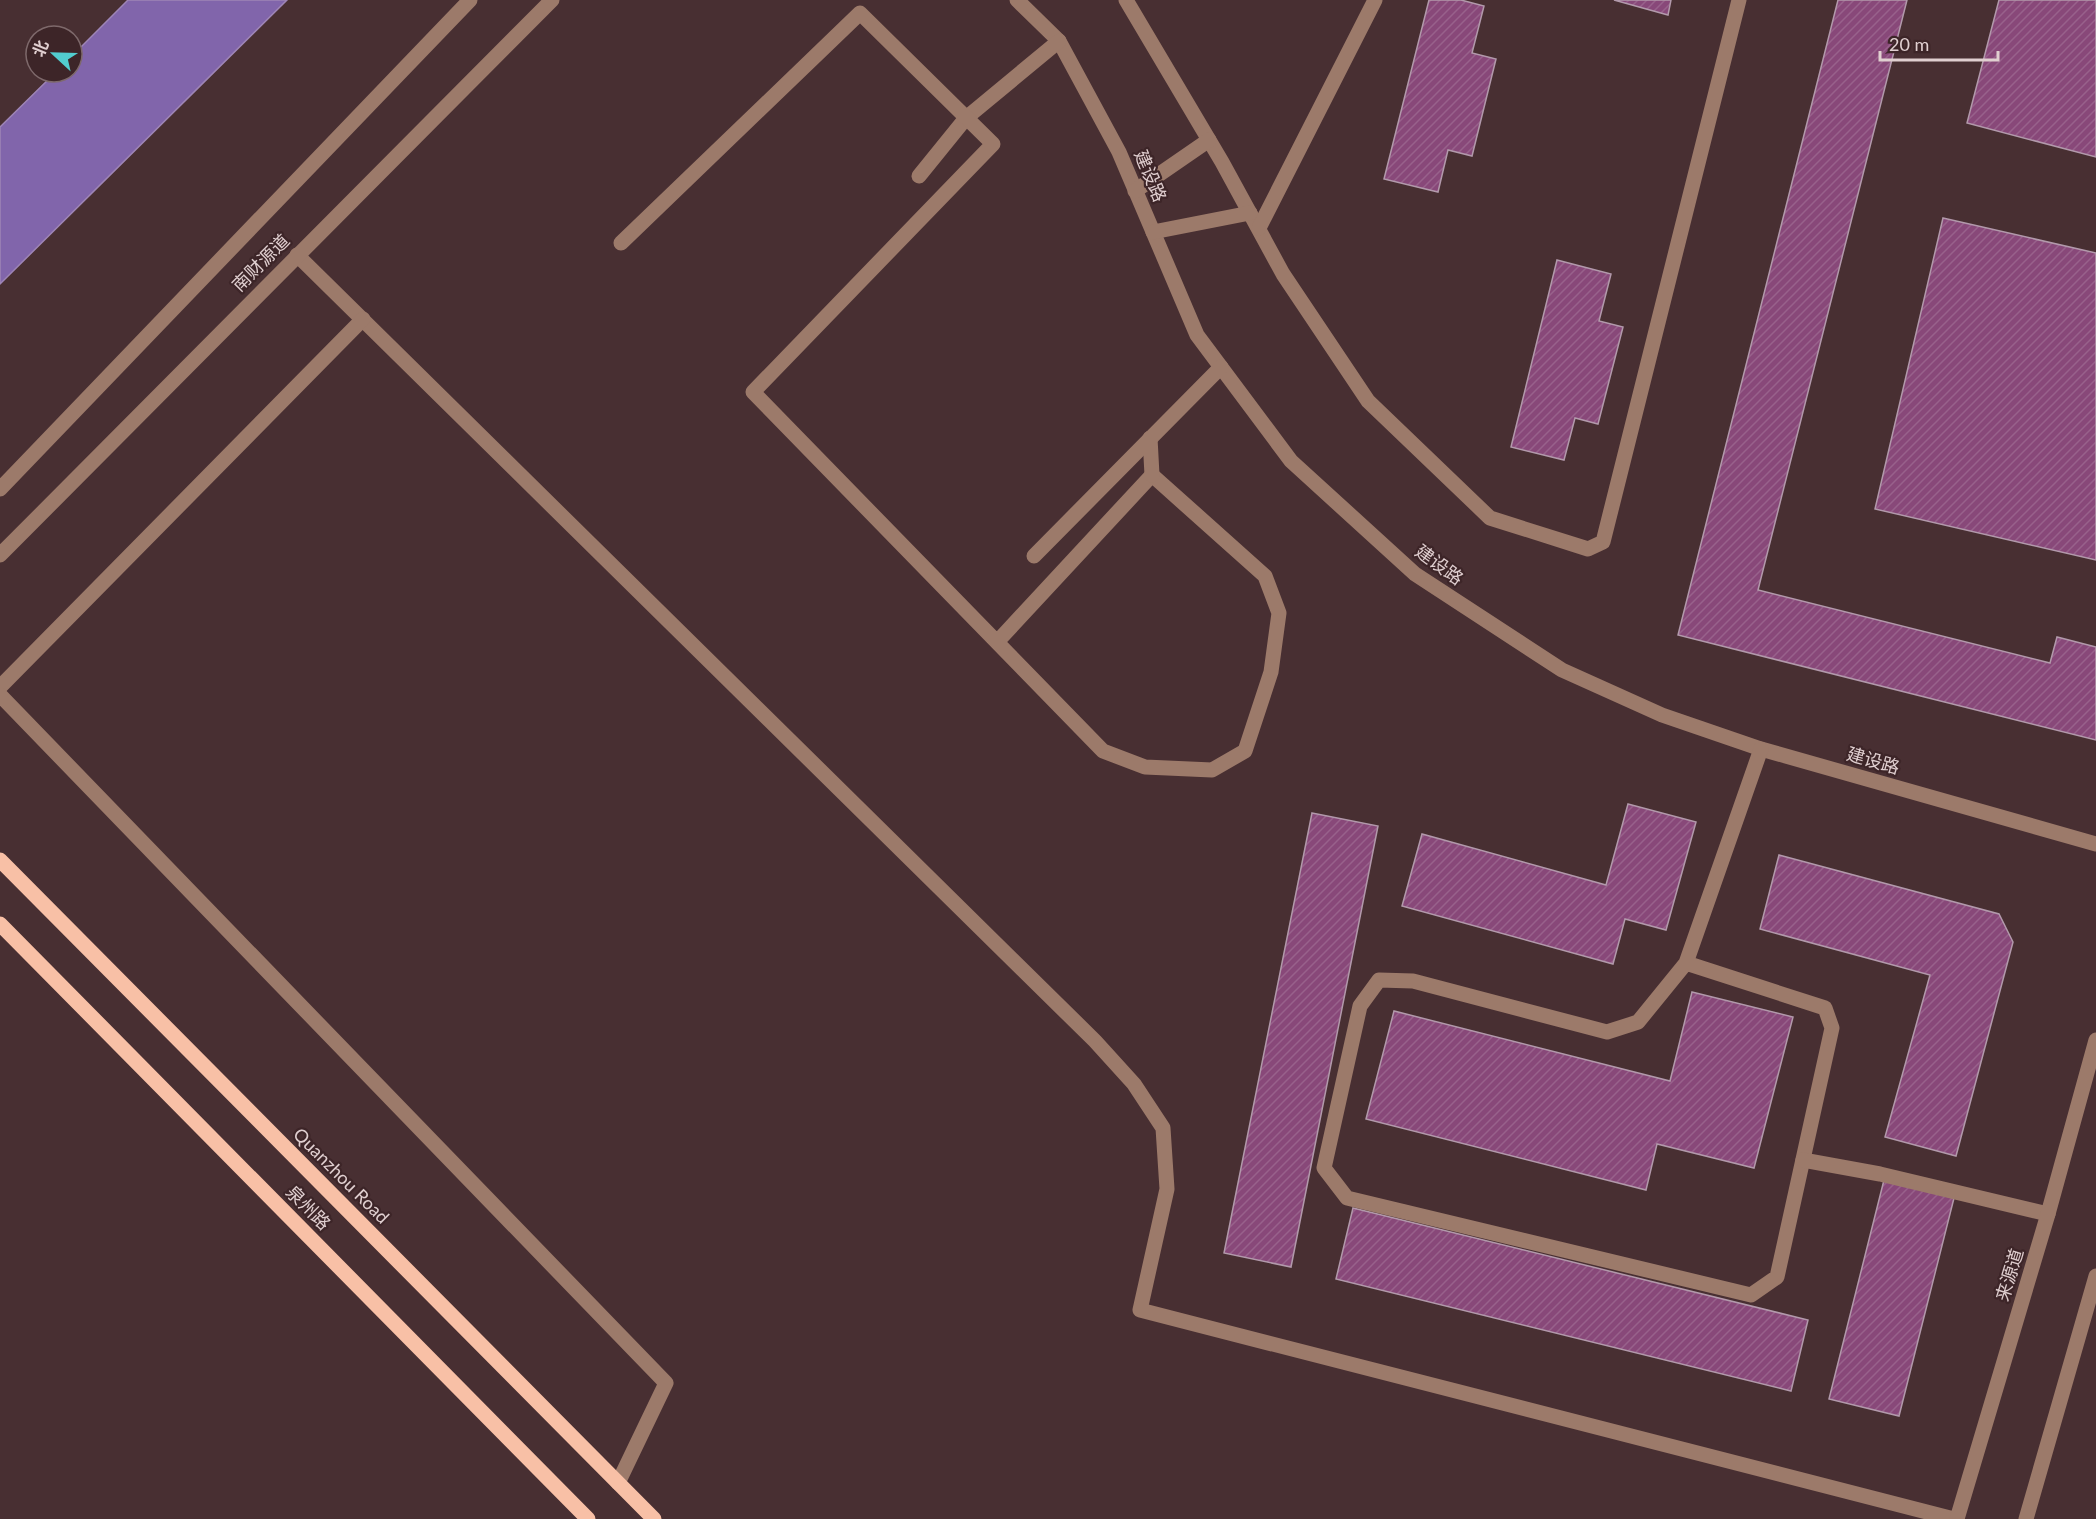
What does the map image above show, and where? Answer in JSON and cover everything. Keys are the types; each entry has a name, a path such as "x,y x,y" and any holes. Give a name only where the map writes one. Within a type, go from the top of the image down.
{"main road":[{"name":"Quanzhou Road","path":"0,860 654,1519"},
{"name":"泉州路","path":"0,924 588,1519"}],"street":[{"name":"南财源道","path":"0,489 470,0"},
{"name":"南财源道","path":"0,555 552,0"},
{"name":"建设路","path":"1017,0 1059,41 1119,152 1197,335 1291,460 1414,574 1562,670 1662,715 1761,749 2096,844"},
{"path":"1126,0 1209,140 1283,274 1368,400 1490,518 1588,549 1603,542 1739,0"},
{"path":"1259,228 1375,0"},
{"path":"621,243 860,13 993,144 753,392 1103,751 1145,767 1212,771 1245,751 1271,672 1279,613 1264,576 1152,475 1150,438"},
{"path":"919,176 966,118 1059,41"},
{"path":"1136,191 1209,140"},
{"path":"1153,232 1250,213"},
{"path":"297,255 1087,1033 1134,1084 1163,1128 1167,1189 1140,1310 1956,1519"},
{"path":"0,687 363,319"},
{"path":"1034,556 1221,367"},
{"path":"997,642 1152,475"},
{"path":"0,695 666,1383 618,1483"},
{"path":"1686,963 1825,1008 1832,1028 1777,1277 1751,1295 1347,1198 1324,1168 1360,1006 1379,980 1413,981 1607,1032 1638,1022 1686,963 1761,749"},
{"name":"来源道","path":"1956,1519 2048,1214 2096,1040"},
{"path":"1803,1160 1880,1174 2048,1214"},
{"path":"2026,1519 2096,1276"}],"shaded area":[{"path":"128,0 287,0 0,284 0,127 44,84 84,84 84,44"}],"building":[{"path":"1429,0 1461,0 1484,6 1472,53 1496,59 1472,156 1448,150 1438,192 1384,179"},
{"path":"1614,0 1671,0 1668,15"},
{"path":"1838,0 1907,0 1758,590 2050,663 2057,637 2096,647 2096,740 1678,635"},
{"path":"1999,0 2096,0 2096,157 1967,123"},
{"path":"1943,218 2096,253 2096,560 1875,509"},
{"path":"1557,260 1611,274 1599,321 1623,327 1598,424 1575,418 1564,460 1511,447"},
{"path":"1628,804 1696,822 1666,930 1625,919 1613,964 1402,906 1422,834 1606,885"},
{"path":"1312,813 1378,826 1291,1267 1224,1253"},
{"path":"1779,855 1999,914 2013,942 1956,1156 1885,1137 1930,975 1760,929"},
{"path":"1692,992 1793,1017 1754,1168 1657,1144 1646,1190 1366,1119 1394,1011 1670,1081"},
{"path":"1884,1180 1954,1198 1899,1416 1829,1399"},
{"path":"1353,1208 1808,1320 1791,1391 1336,1279"}]}
